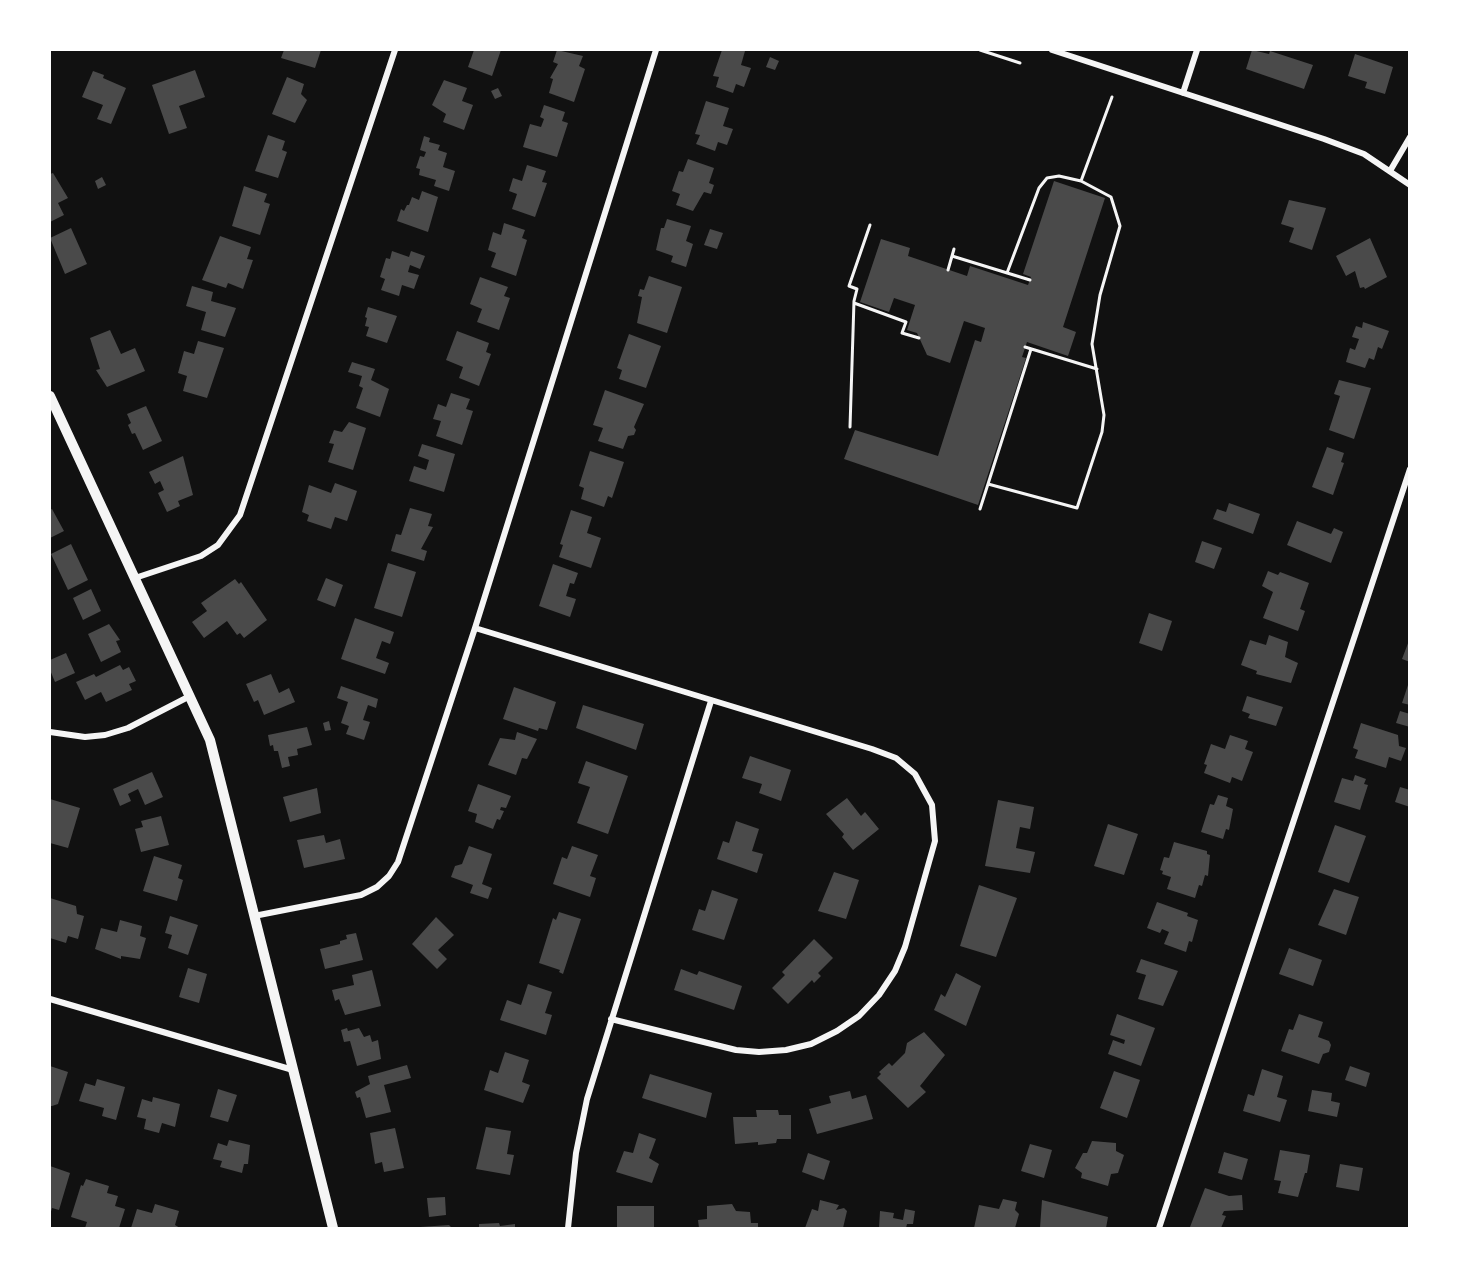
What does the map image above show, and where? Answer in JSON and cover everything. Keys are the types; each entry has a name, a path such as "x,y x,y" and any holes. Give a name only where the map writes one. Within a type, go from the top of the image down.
{"street":[{"path":"135,578 201,556 218,545 240,515 395,50"},
{"path":"254,916 361,896 377,887 389,876 398,862 475,628 656,50"},
{"path":"1052,50 1364,154 1410,185"},
{"path":"1183,93 1197,50"},
{"path":"1390,171 1410,137"},
{"path":"50,396 210,740 333,1228"},
{"path":"1159,1228 1410,469"},
{"path":"1402,492 1410,495"},
{"path":"475,628 896,758 915,774 932,805 935,841 905,947 895,971 879,996 859,1016 837,1031 811,1044 786,1050 736,1050 611,1019"},
{"path":"50,732 85,737 105,735 128,728 190,696"},
{"path":"568,1228 576,1153 587,1099 711,701"},
{"path":"50,999 293,1070"}],"path":[{"path":"981,50 1020,63"},
{"path":"1081,181 1112,97"},
{"path":"988,484 1077,508 1102,432 1104,415 1092,344 1100,295 1120,218 1111,197 1081,181 1052,176 1042,183 1008,273"},
{"path":"850,427 854,303 857,289 849,286 870,225"},
{"path":"948,270 954,249"},
{"path":"952,256 1030,280"},
{"path":"854,303 906,322 902,333 919,338"},
{"path":"1025,347 1097,369"},
{"path":"980,509 1031,349"}],"building":[{"path":"284,50 321,50 315,68 281,58"},
{"path":"474,50 501,50 492,76 468,67"},
{"path":"557,50 583,56 579,66 585,69 574,102 549,93 553,79 550,78 558,64 553,62"},
{"path":"722,50 745,51 741,65 751,68 744,87 736,84 733,93 716,87 719,77 713,76"},
{"path":"1252,50 1269,54 1270,51 1313,65 1304,89 1246,69"},
{"path":"1355,54 1393,67 1385,94 1365,88 1367,82 1348,76"},
{"path":"770,57 779,61 775,70 766,67"},
{"path":"195,70 205,97 179,106 187,128 169,134 152,85"},
{"path":"93,71 126,88 111,124 97,119 103,105 82,97"},
{"path":"287,77 304,84 301,94 307,100 295,123 272,114"},
{"path":"444,80 467,88 462,101 473,105 464,130 443,122 446,114 432,105"},
{"path":"498,88 502,96 495,99 491,91"},
{"path":"706,101 729,108 723,126 733,129 727,145 718,142 715,151 696,144 700,135 695,134"},
{"path":"544,105 565,112 562,121 568,123 557,157 523,147 530,124 541,127 544,119 540,117"},
{"path":"268,135 285,141 282,150 287,152 278,178 255,171"},
{"path":"424,136 430,138 429,142 440,145 438,150 447,153 443,167 455,171 449,191 434,186 436,180 419,175 420,169 416,168 420,156 424,157 426,152 420,150"},
{"path":"688,159 714,168 709,183 714,185 711,194 704,192 693,211 676,205 680,194 672,191 679,171 683,172"},
{"path":"527,165 546,171 542,182 547,183 535,217 512,209 517,194 509,191 513,178 522,181"},
{"path":"53,173 68,198 58,203 64,215 50,222 50,174"},
{"path":"102,177 106,185 98,189 95,181"},
{"path":"1054,181 1105,198 1063,327 1076,332 1068,356 1027,342 1022,357 1026,358 978,505 844,459 855,430 938,456 975,340 981,342 985,328 964,321 950,363 927,355 917,333 907,330 915,305 894,298 889,312 860,302 881,239 910,248 908,256 967,276 970,266 1028,285 1031,277 1023,274"},
{"path":"244,186 267,194 264,202 270,204 260,235 232,226"},
{"path":"422,191 438,197 428,232 397,221 401,209 404,211 412,197 419,200"},
{"path":"1289,200 1326,208 1312,250 1289,242 1294,228 1281,224"},
{"path":"667,219 691,226 686,241 693,244 686,267 671,262 673,256 656,250 661,228 664,228"},
{"path":"504,223 525,230 522,238 527,240 516,276 491,267 496,253 488,250 493,232 501,235"},
{"path":"71,228 87,264 65,274 50,238"},
{"path":"710,229 723,233 717,249 704,245"},
{"path":"220,236 251,247 247,259 253,260 243,289 228,283 226,288 202,280"},
{"path":"1370,238 1387,277 1365,289 1360,288 1355,271 1346,276 1336,256"},
{"path":"392,251 409,257 411,251 425,256 420,269 410,265 408,272 419,275 414,289 402,285 399,296 381,290 385,279 380,277 386,258 390,259"},
{"path":"649,276 682,287 667,333 637,323 642,297 638,296 640,289 644,290"},
{"path":"480,277 508,287 504,296 510,298 499,330 477,322 482,309 470,304"},
{"path":"192,286 213,292 211,301 236,308 225,337 201,330 206,312 186,306"},
{"path":"368,307 397,316 387,343 366,336 369,327 365,326"},
{"path":"1363,322 1389,331 1382,349 1378,347 1374,360 1369,358 1365,368 1346,362 1350,348 1355,350 1359,339 1352,337 1356,326 1362,328"},
{"path":"110,330 121,354 135,348 145,371 107,387 96,370 100,369 90,338"},
{"path":"457,331 489,343 486,352 491,354 479,386 459,378 463,367 446,360"},
{"path":"629,334 661,346 646,388 619,379 622,370 617,368"},
{"path":"198,341 224,348 207,398 183,391 187,376 178,373 184,351 194,354"},
{"path":"352,362 375,369 371,380 389,389 380,417 356,408 363,388 359,386 362,376 348,372"},
{"path":"1339,380 1371,388 1354,439 1329,430 1340,396 1334,394"},
{"path":"605,390 644,404 634,427 636,430 634,435 628,436 623,449 598,441 603,428 593,425"},
{"path":"451,393 470,399 466,409 473,411 462,445 436,436 441,421 433,419 438,404 446,407"},
{"path":"146,406 162,441 143,450 135,433 132,434 128,425 131,423 127,414"},
{"path":"349,422 366,428 353,470 328,462 334,444 329,443 334,430 342,432"},
{"path":"422,444 455,454 444,492 409,481 414,466 426,470 429,460 418,456"},
{"path":"1327,447 1344,453 1341,462 1344,463 1333,495 1312,487"},
{"path":"590,451 624,462 612,498 608,496 604,507 581,499 584,488 579,486"},
{"path":"183,456 193,495 178,501 180,506 167,512 158,493 164,490 160,481 155,484 149,472"},
{"path":"335,483 357,491 347,521 335,517 331,529 307,521 309,515 302,512 309,485 331,493"},
{"path":"1229,503 1260,514 1253,534 1213,519 1217,509 1226,512"},
{"path":"410,508 432,514 428,526 433,527 421,549 427,551 424,561 391,551 396,534 401,535"},
{"path":"52,509 64,531 50,538 50,510"},
{"path":"571,510 592,517 587,533 601,538 591,568 559,557 563,545 560,544"},
{"path":"1297,521 1331,534 1334,528 1343,532 1331,563 1287,545"},
{"path":"1202,541 1222,548 1214,569 1195,562"},
{"path":"71,544 88,580 68,590 51,554"},
{"path":"388,563 416,572 402,617 374,608"},
{"path":"553,564 578,573 574,584 570,583 566,596 576,599 570,617 539,606"},
{"path":"1268,571 1278,575 1280,572 1309,583 1300,609 1305,611 1298,631 1263,618 1273,592 1262,586"},
{"path":"326,578 343,585 335,607 317,600"},
{"path":"235,579 239,584 241,582 267,620 244,638 240,633 237,635 227,621 204,638 192,622 207,611 201,603"},
{"path":"91,589 101,611 83,620 73,598"},
{"path":"1149,613 1172,621 1162,651 1139,643"},
{"path":"355,618 394,632 390,644 382,641 376,658 389,663 385,674 341,659"},
{"path":"109,624 120,640 116,641 121,652 101,662 88,634"},
{"path":"1269,635 1288,642 1285,657 1298,663 1291,683 1256,674 1257,671 1241,665 1250,640 1266,645"},
{"path":"1410,638 1410,662 1402,659"},
{"path":"66,653 75,673 55,682 50,670 50,660"},
{"path":"120,665 123,670 129,667 136,681 129,684 132,690 106,702 101,692 85,700 76,682 94,674 96,677"},
{"path":"271,674 279,693 289,688 295,702 264,715 258,700 254,702 246,684"},
{"path":"1410,682 1410,705 1402,703"},
{"path":"341,686 378,699 376,708 368,705 363,720 370,722 364,740 346,734 349,726 341,723 348,702 337,698"},
{"path":"514,687 556,702 547,730 539,728 538,731 503,719"},
{"path":"1247,696 1283,707 1276,726 1248,718 1250,714 1242,711"},
{"path":"583,705 644,724 636,750 576,728"},
{"path":"1400,711 1410,714 1410,727 1396,723"},
{"path":"329,721 331,730 325,731 323,723"},
{"path":"1361,723 1398,735 1399,746 1406,748 1401,761 1389,757 1386,768 1355,758 1358,750 1353,748"},
{"path":"307,727 312,745 297,749 298,755 288,757 290,766 282,768 278,751 274,751 273,745 270,746 268,735"},
{"path":"517,732 537,739 527,759 522,758 516,775 488,765 500,738 515,740"},
{"path":"1230,735 1248,741 1245,749 1253,752 1242,781 1232,777 1230,783 1204,773 1207,765 1204,764 1211,744 1225,749"},
{"path":"750,756 791,770 781,801 759,793 762,784 742,778"},
{"path":"586,761 628,776 608,834 577,823 590,787 578,783"},
{"path":"152,772 163,797 145,805 138,789 128,794 131,801 120,806 113,789"},
{"path":"1355,775 1366,779 1364,784 1368,785 1360,810 1334,802 1342,778 1353,781"},
{"path":"478,784 511,796 506,808 501,807 500,810 504,811 500,820 497,819 493,829 475,822 477,814 468,811"},
{"path":"1400,787 1410,790 1410,807 1395,802"},
{"path":"317,788 321,813 290,822 283,797"},
{"path":"1218,795 1228,798 1226,806 1233,809 1229,830 1226,829 1223,839 1201,832 1210,804 1214,805"},
{"path":"847,798 861,816 865,812 879,829 853,850 842,837 844,834 826,814"},
{"path":"50,799 80,808 68,848 50,843"},
{"path":"998,800 1034,807 1030,829 1020,827 1016,848 1035,852 1030,873 985,866"},
{"path":"161,816 169,845 141,852 135,829 143,827 141,821"},
{"path":"736,821 759,829 752,851 763,854 757,873 717,859 723,841 729,843"},
{"path":"1108,824 1138,834 1124,875 1094,866"},
{"path":"1335,825 1366,836 1349,883 1318,872"},
{"path":"324,835 326,843 340,839 345,859 304,868 297,840"},
{"path":"1174,842 1207,851 1210,855 1208,876 1205,875 1202,886 1199,885 1195,898 1167,889 1171,877 1162,874 1163,871 1160,870 1164,857 1169,858"},
{"path":"469,846 492,854 482,884 492,888 488,899 470,893 473,885 451,877 455,866 462,864"},
{"path":"572,846 598,855 590,876 596,878 590,897 553,884 562,857 567,859"},
{"path":"154,856 182,865 178,878 183,880 177,901 143,891"},
{"path":"834,872 859,880 846,919 818,911"},
{"path":"979,885 1017,898 996,957 960,946"},
{"path":"1334,889 1359,897 1346,935 1318,925"},
{"path":"712,890 738,899 724,940 692,930 699,909 705,911"},
{"path":"50,898 76,906 77,914 84,916 78,939 68,936 66,943 50,938"},
{"path":"1157,902 1188,913 1187,916 1198,920 1192,942 1189,941 1186,952 1164,944 1169,932 1162,929 1160,933 1147,928"},
{"path":"559,912 581,919 563,974 559,972 560,970 539,963 553,918 556,920"},
{"path":"170,916 198,925 188,955 168,948 172,935 165,933"},
{"path":"436,917 454,935 438,950 447,959 437,969 412,944"},
{"path":"120,920 142,926 140,936 146,938 140,959 121,956 121,959 95,949 101,928 117,932"},
{"path":"356,933 363,960 325,969 320,949 340,944 340,941 347,939 346,935"},
{"path":"814,939 833,958 818,973 821,976 814,983 812,980 788,1004 772,988 785,975 782,972"},
{"path":"1289,948 1322,960 1313,986 1279,974"},
{"path":"1141,959 1178,971 1163,1006 1138,999 1146,975 1136,972"},
{"path":"188,968 207,974 199,1003 179,997"},
{"path":"681,969 697,975 699,971 742,986 734,1010 674,990"},
{"path":"372,970 381,1006 345,1015 339,999 335,1001 332,990 354,985 352,975"},
{"path":"956,973 981,986 966,1026 934,1010 941,994 945,997"},
{"path":"528,984 552,992 545,1013 552,1015 546,1035 500,1020 507,1000 521,1005"},
{"path":"1117,1014 1155,1028 1141,1066 1108,1054 1113,1040 1124,1044 1125,1040 1110,1035"},
{"path":"1299,1014 1323,1022 1318,1037 1329,1041 1331,1045 1329,1052 1323,1054 1319,1064 1281,1051 1289,1029 1293,1030"},
{"path":"347,1028 348,1031 359,1028 364,1037 370,1035 372,1042 378,1040 381,1059 357,1066 350,1041 344,1042 341,1030"},
{"path":"924,1032 945,1055 920,1086 926,1092 908,1108 877,1078 881,1074 879,1072 889,1063 892,1066 905,1053 907,1043"},
{"path":"505,1052 529,1060 522,1082 530,1085 523,1103 484,1090 490,1070 498,1073"},
{"path":"407,1065 411,1078 384,1085 391,1112 366,1118 360,1097 357,1098 355,1092 370,1084 368,1076"},
{"path":"50,1066 68,1072 58,1104 52,1106 50,1106"},
{"path":"1350,1066 1370,1073 1366,1087 1345,1080"},
{"path":"1262,1069 1283,1076 1277,1097 1287,1100 1280,1122 1243,1111 1248,1094 1254,1096"},
{"path":"1114,1071 1140,1080 1127,1118 1100,1108"},
{"path":"650,1074 712,1093 706,1118 642,1098"},
{"path":"97,1079 125,1087 116,1120 102,1116 104,1108 79,1101 85,1083 95,1086"},
{"path":"218,1089 237,1095 228,1122 210,1117"},
{"path":"1312,1090 1332,1093 1331,1101 1340,1103 1337,1117 1308,1111"},
{"path":"850,1091 852,1099 866,1095 873,1119 817,1134 809,1109 831,1103 829,1096"},
{"path":"153,1097 180,1104 175,1127 162,1123 159,1133 144,1129 146,1119 137,1117 142,1099 152,1102"},
{"path":"756,1110 778,1110 779,1115 791,1115 791,1139 777,1139 776,1143 758,1145 758,1142 735,1144 733,1117 757,1117"},
{"path":"486,1127 511,1131 507,1154 514,1155 510,1175 476,1169"},
{"path":"395,1128 404,1168 384,1172 382,1162 375,1164 370,1133"},
{"path":"639,1133 656,1139 649,1158 659,1164 652,1183 616,1172 624,1151 633,1153"},
{"path":"229,1140 250,1145 248,1164 244,1164 242,1173 220,1167 222,1161 213,1159 218,1143 227,1146"},
{"path":"1092,1141 1116,1143 1116,1151 1124,1155 1118,1173 1111,1174 1108,1186 1081,1178 1082,1173 1075,1168 1083,1153 1087,1153"},
{"path":"1030,1144 1052,1150 1044,1178 1021,1171"},
{"path":"1280,1150 1310,1155 1307,1173 1305,1173 1298,1197 1278,1193 1281,1181 1274,1180"},
{"path":"1224,1152 1248,1159 1242,1180 1218,1173"},
{"path":"808,1153 830,1161 824,1180 802,1172"},
{"path":"1340,1164 1363,1168 1359,1191 1336,1187"},
{"path":"50,1166 70,1173 59,1210 52,1208 50,1215"},
{"path":"86,1179 109,1186 107,1193 118,1196 115,1206 125,1209 119,1228 85,1228 87,1222 71,1217 81,1185 83,1186"},
{"path":"1205,1188 1229,1196 1242,1195 1243,1210 1224,1211 1222,1215 1226,1216 1221,1228 1190,1227"},
{"path":"445,1197 446,1215 429,1217 427,1198"},
{"path":"1003,1199 1017,1202 1015,1210 1019,1214 1015,1228 974,1228 979,1205 999,1209"},
{"path":"820,1200 839,1205 836,1210 844,1208 847,1211 843,1228 805,1228 812,1209 818,1211"},
{"path":"1042,1200 1108,1217 1106,1228 1040,1228"},
{"path":"155,1204 179,1211 175,1225 180,1228 131,1228 137,1209 152,1213"},
{"path":"732,1204 736,1211 750,1212 751,1223 758,1223 758,1228 699,1228 698,1220 707,1219 707,1206"},
{"path":"617,1206 654,1206 654,1227 617,1228"},
{"path":"905,1209 915,1211 913,1224 907,1224 906,1228 879,1228 880,1211 894,1213 893,1218 903,1220"},
{"path":"499,1223 500,1226 515,1224 515,1228 479,1228 479,1224"},
{"path":"449,1225 452,1228 420,1228 420,1227"}]}
